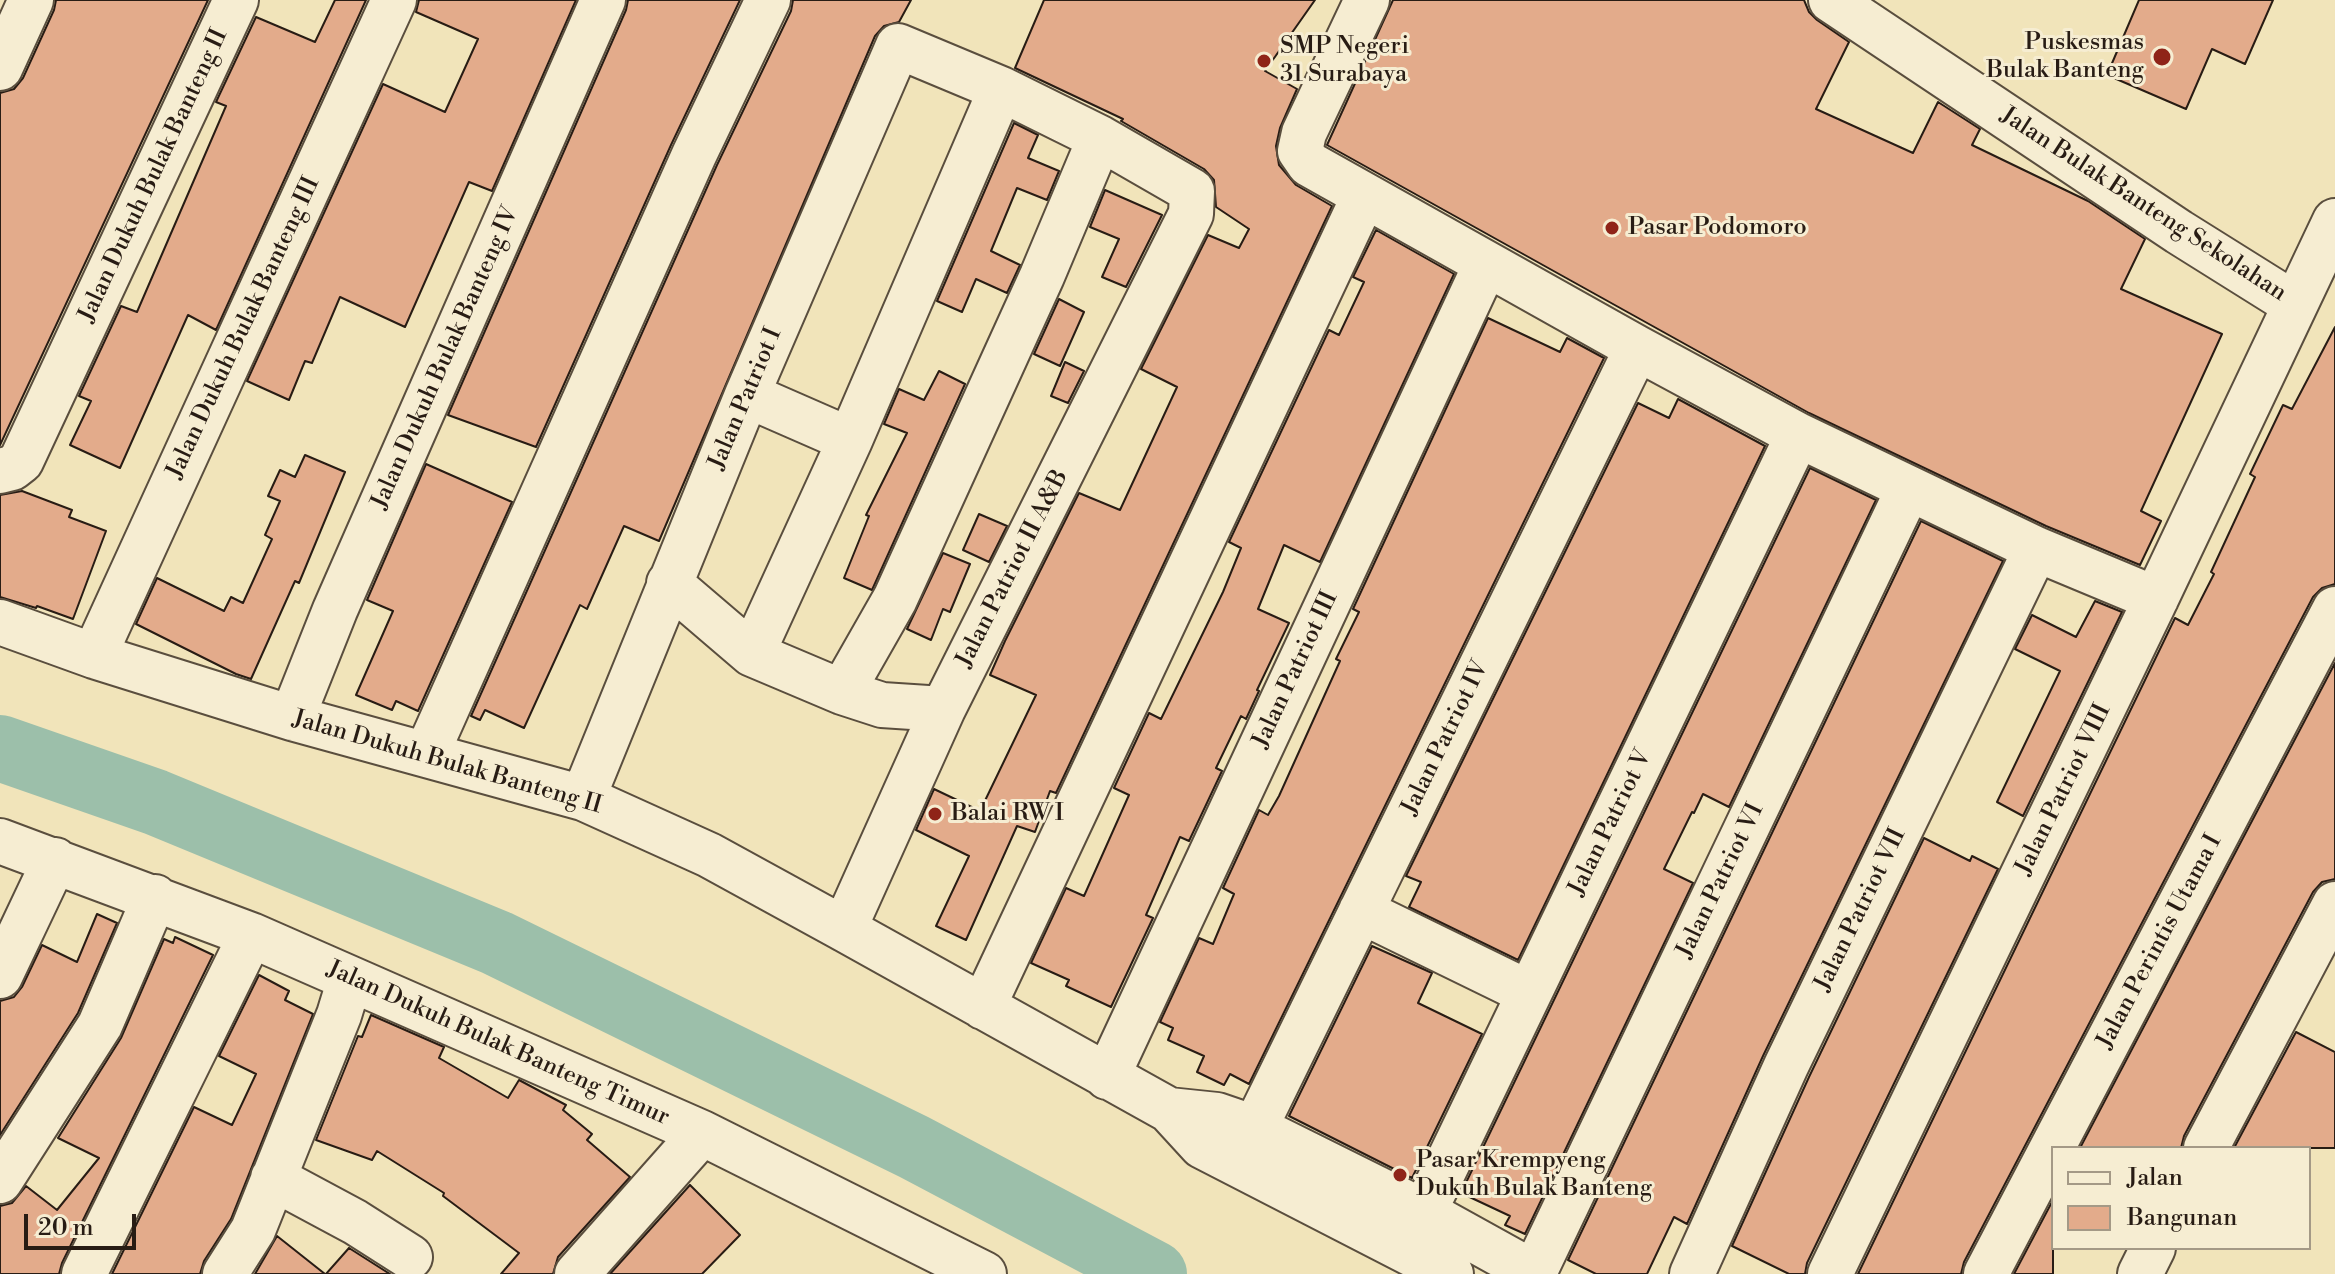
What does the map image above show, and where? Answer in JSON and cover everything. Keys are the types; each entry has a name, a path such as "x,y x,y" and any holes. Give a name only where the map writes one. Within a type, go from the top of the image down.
{"street":[{"path":"0,68 31,0"},
{"name":"Jalan Dukuh Bulak Banteng II","path":"0,471 12,468 21,461 236,0"},
{"name":"Jalan Dukuh Bulak Banteng III","path":"94,656 394,0"},
{"name":"Jalan Dukuh Bulak Banteng IV","path":"292,718 335,610 603,0"},
{"path":"427,753 694,155 768,0"},
{"path":"1367,0 1304,133 1300,151 1309,164 1798,435 2036,549 2156,599"},
{"name":"Jalan Bulak Banteng Sekolahan","path":"1831,0 2179,232 2294,304"},
{"name":"Jalan Patriot I","path":"583,798 747,395 898,46 1001,89"},
{"path":"752,654 850,440 1001,89 1100,138 1042,276 895,599 842,692"},
{"name":"Jalan Patriot II A&B","path":"844,929 943,709 1191,214 1192,191 1100,138"},
{"path":"983,1007 1364,196"},
{"name":"Jalan Patriot VIII","path":"1830,1274 2335,221"},
{"name":"Jalan Patriot III","path":"1107,1077 1486,264"},
{"name":"Jalan Patriot IV","path":"1255,1128 1637,348"},
{"path":"747,395 850,440"},
{"name":"Jalan Patriot V","path":"1424,1212 1798,435"},
{"name":"Jalan Patriot VI","path":"1535,1273 1908,490"},
{"name":"Jalan Patriot VII","path":"1692,1274 1786,1066 2036,549"},
{"path":"669,583 752,654 842,692 882,705 943,709"},
{"name":"Jalan Perintis Utama I","path":"2053,1146 2335,609"},
{"name":"Jalan Dukuh Bulak Banteng II","path":"0,622 94,656 292,718 583,798 709,855 844,929 1169,1110 1202,1146 1451,1274"},
{"name":"Jalan Dukuh Bulak Banteng Timur","path":"0,841 251,935 702,1133 984,1274"},
{"path":"0,976 55,860"},
{"path":"0,1181 100,1025 155,897"},
{"path":"2207,1146 2335,904"},
{"path":"1361,911 1529,993"},
{"path":"84,1274 251,935"},
{"path":"225,1274 253,1230 339,1015 350,979"},
{"name":"Jalan Dukuh Bulak Banteng II","path":"1169,1110 1217,1115 1255,1128 1424,1212 1535,1273"},
{"path":"577,1274 702,1133"},
{"name":"Jalan Perintis Utama I","path":"1986,1274 2051,1150"},
{"path":"273,1178 355,1222 412,1268"},
{"path":"2140,1274 2152,1250"}],"building":[{"path":"56,0 208,0 0,445 0,93 14,89 23,78"},
{"path":"335,0 366,0 216,330 188,315 120,468 70,445 91,401 79,396 121,306 137,312 226,106 216,102 256,17 315,42"},
{"path":"419,0 576,0 492,191 469,182 405,327 340,297 312,363 305,361 289,400 247,381 383,84 445,112 478,39 416,12"},
{"path":"628,0 740,0 671,145 536,447 448,415"},
{"path":"793,0 911,0 899,22 884,26 875,36 659,541 624,526 587,609 580,605 524,728 485,710 480,720 471,716 717,165 791,11"},
{"path":"1044,0 1315,0 1265,71 1297,89 1280,128 1276,146 1279,165 1296,185 1332,206 1056,793 1050,791 1035,832 1017,826 966,940 936,926 969,856 916,830 934,789 980,811 1036,695 990,675 1005,641 1079,493 1120,510 1177,387 1141,369 1208,235 1239,248 1249,229 1216,207 1214,180 1204,169 1121,121 1123,119 1015,68"},
{"path":"1393,0 1804,0 1817,20 1849,42 1816,109 1913,153 1938,102 1980,129 1972,145 2088,201 2145,239 2121,289 2222,334 2141,511 2161,521 2140,565 2046,526 1809,413 1327,145"},
{"name":"Puskesmas Bulak Banteng","path":"2139,0 2273,0 2245,64 2212,49 2186,109 2107,75"},
{"path":"1014,123 1038,135 1028,158 1059,171 1047,200 1017,188 991,251 1020,265 1007,293 976,279 962,312 937,301"},
{"path":"1105,190 1162,215 1126,287 1102,277 1119,239 1090,227"},
{"path":"1376,230 1454,274 1320,562 1284,545 1258,609 1289,623 1246,719 1241,716 1216,768 1222,771 1189,841 1180,837 1146,915 1153,918 1111,1007 1066,986 1069,980 1031,963 1066,888 1084,896 1129,795 1114,788 1149,713 1161,719 1223,592 1241,548 1229,542 1329,330 1339,335 1364,282 1353,277"},
{"path":"1059,299 1084,312 1060,366 1034,354"},
{"path":"1488,318 1560,352 1567,338 1604,358 1249,1084 1230,1074 1224,1085 1197,1072 1204,1056 1168,1040 1173,1028 1160,1022 1199,938 1213,944 1234,894 1223,888 1259,810 1268,815 1279,796 1340,661 1336,659 1359,612 1353,609"},
{"path":"2335,327 2335,584 2322,588 2313,597 1964,1262 1961,1274 1858,1274 2175,618 2188,625 2214,574 2211,572 2255,477 2250,474 2283,405 2292,409"},
{"path":"1065,362 1084,371 1068,403 1051,396"},
{"path":"939,371 965,384 872,590 844,578 869,516 866,515 907,433 884,424 899,389 924,400"},
{"path":"1678,399 1765,446 1518,960 1409,907 1421,882 1406,876 1638,403 1669,418"},
{"path":"305,455 345,472 299,583 295,581 251,679 136,624 157,578 224,611 231,597 243,603 272,539 265,535 280,501 268,496 280,470 295,477"},
{"path":"426,464 512,502 418,711 396,701 392,710 356,695 393,611 367,600"},
{"path":"1810,468 1876,500 1729,807 1703,794 1664,869 1693,883 1525,1234 1505,1225 1510,1216 1461,1193"},
{"path":"22,491 72,510 69,517 106,531 73,619 0,597 0,495"},
{"path":"979,514 1007,526 989,562 963,550"},
{"path":"1921,521 2003,561 1763,1056 1687,1224 1674,1217 1647,1274 1596,1274 1568,1260"},
{"path":"943,553 970,564 950,612 943,609 931,640 907,629"},
{"path":"2095,601 2122,612 2023,816 1997,802 2060,671 2015,649 2032,615 2076,637"},
{"path":"2335,663 2335,879 2322,882 2313,892 2182,1146 2081,1146"},
{"path":"1924,838 1970,861 1972,856 1998,869 1807,1263 1805,1274 1789,1274 1732,1246"},
{"path":"97,914 117,923 78,1013 0,1135 0,1001 14,997 22,987 42,945 77,962"},
{"path":"175,937 213,955 59,1274 0,1274 0,1206 12,1203 26,1186 57,1210 99,1158 58,1138 121,1038 164,939 173,943"},
{"path":"1372,946 1432,973 1418,1003 1482,1034 1412,1178 1289,1116"},
{"path":"259,975 289,991 285,1000 313,1014 231,1219 204,1261 200,1274 112,1274 194,1107 232,1125 256,1074 219,1056"},
{"path":"371,1015 444,1047 439,1058 508,1098 519,1080 566,1105 563,1110 592,1134 587,1140 630,1177 558,1257 553,1274 501,1274 519,1253 443,1196 444,1193 377,1151 372,1160 316,1140 358,1036 362,1037"},
{"path":"2296,1032 2335,1052 2335,1148 2235,1146"},
{"path":"690,1185 740,1235 702,1274 610,1274"},
{"path":"2051,1204 2053,1274 2014,1274"},
{"path":"277,1236 325,1274 255,1274"},
{"path":"349,1248 390,1274 326,1274"}],"waterway":[{"path":"0,748 155,802 497,943 914,1147 1154,1274"}],"place":[{"name":"Puskesmas Bulak Banteng","path":"2162,57"},
{"name":"SMP Negeri 31 Surabaya","path":"1264,61"},
{"name":"Pasar Podomoro","path":"1612,228"},
{"name":"Balai RW I","path":"935,814"},
{"name":"Pasar Krempyeng Dukuh Bulak Banteng","path":"1400,1175"}]}
